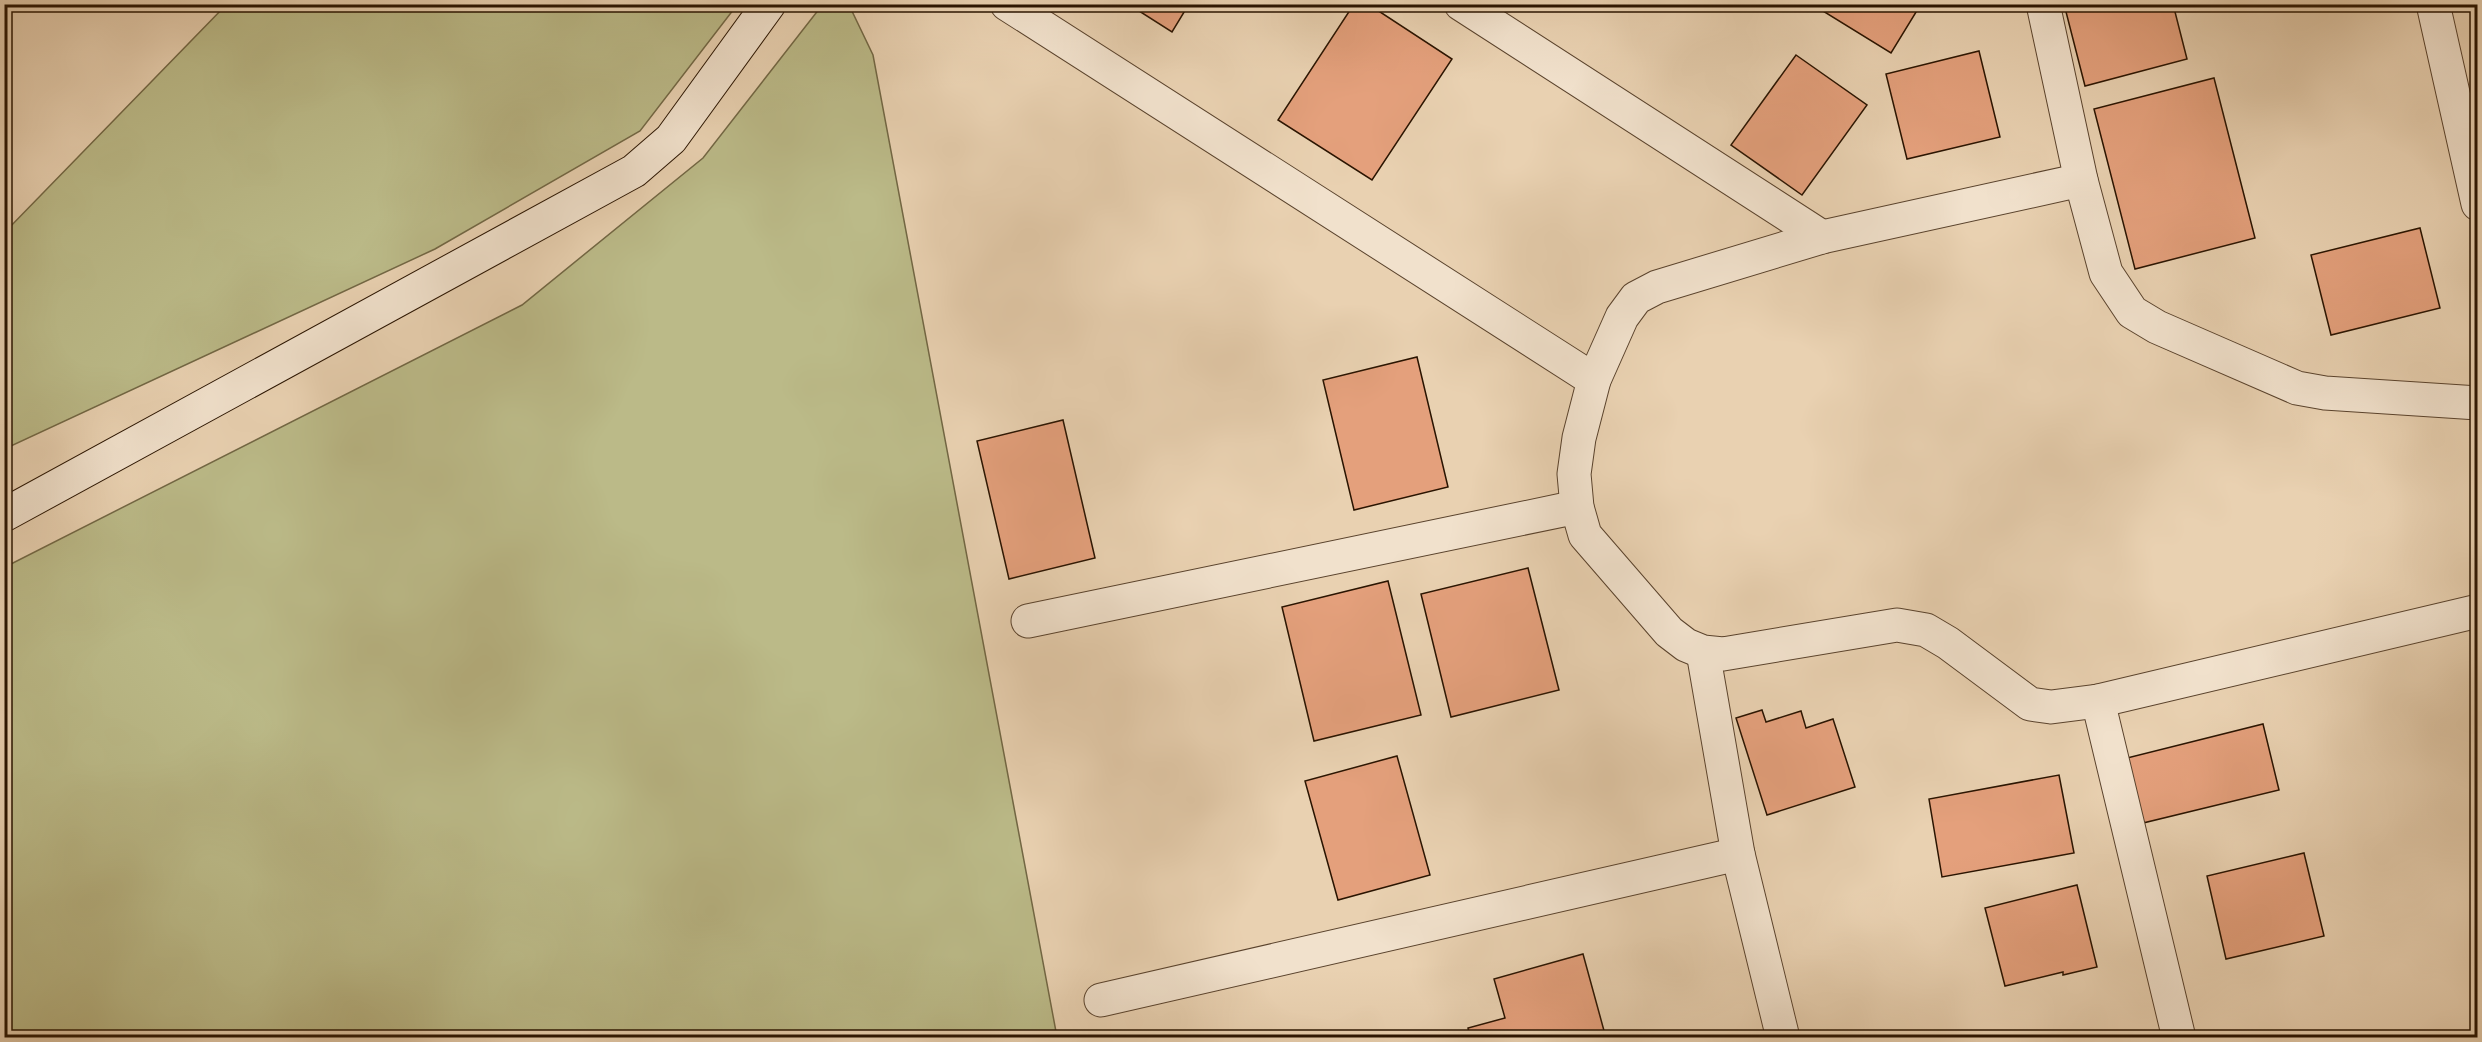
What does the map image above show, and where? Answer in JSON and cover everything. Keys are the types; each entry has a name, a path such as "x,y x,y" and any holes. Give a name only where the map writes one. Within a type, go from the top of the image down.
{"street":[{"path":"4,515 634,171 671,139 769,4"},
{"path":"1007,4 1594,380"},
{"path":"1461,4 1822,237"},
{"path":"2043,4 2081,180 2106,273 2132,312 2157,327 2297,388 2325,393 2478,403"},
{"path":"2433,4 2478,204"},
{"path":"2081,180 1822,237 1657,287 1636,298 1622,317 1594,380 1577,450 1574,474 1577,507 1585,535 1669,632 1686,645 1703,652 1723,654 1897,625 1926,630 1948,643 2030,704 2051,707 2098,701 2477,613"},
{"path":"1028,621 1577,507"},
{"path":"1703,652 1738,854 1784,1038"},
{"path":"2098,701 2179,1038"},
{"path":"1101,1000 1738,854"}],"shaded area":[{"path":"227,4 737,5 640,131 435,249 11,446 4,419 5,232"},
{"path":"823,4 849,5 873,55 1057,1037 5,1037 5,567 522,305 703,158"}],"building":[{"path":"1128,4 1189,4 1172,32"},
{"path":"1354,4 1368,4 1452,59 1372,180 1278,120"},
{"path":"1820,4 1921,4 1891,53 1818,8"},
{"path":"2064,4 2173,4 2187,59 2085,86"},
{"path":"1979,51 2000,137 1907,159 1886,74"},
{"path":"1796,55 1867,105 1802,195 1731,145"},
{"path":"2214,78 2255,238 2135,269 2094,109"},
{"path":"2420,228 2440,308 2331,335 2311,255"},
{"path":"1417,357 1448,487 1354,510 1323,380"},
{"path":"1063,420 1095,558 1009,579 977,441"},
{"path":"1528,568 1559,690 1451,717 1421,594"},
{"path":"1388,581 1421,715 1314,741 1282,607"},
{"path":"1762,710 1766,722 1801,711 1806,728 1833,719 1855,787 1767,815 1736,718"},
{"path":"2263,724 2279,790 2143,823 2127,758"},
{"path":"1397,756 1430,875 1338,900 1305,781"},
{"path":"2059,775 2074,853 1942,877 1929,799"},
{"path":"2304,853 2324,936 2226,959 2207,876"},
{"path":"2077,885 2097,967 2063,975 2063,972 2005,986 1985,908"},
{"path":"1583,954 1606,1038 1470,1038 1468,1028 1505,1018 1494,979"}]}
